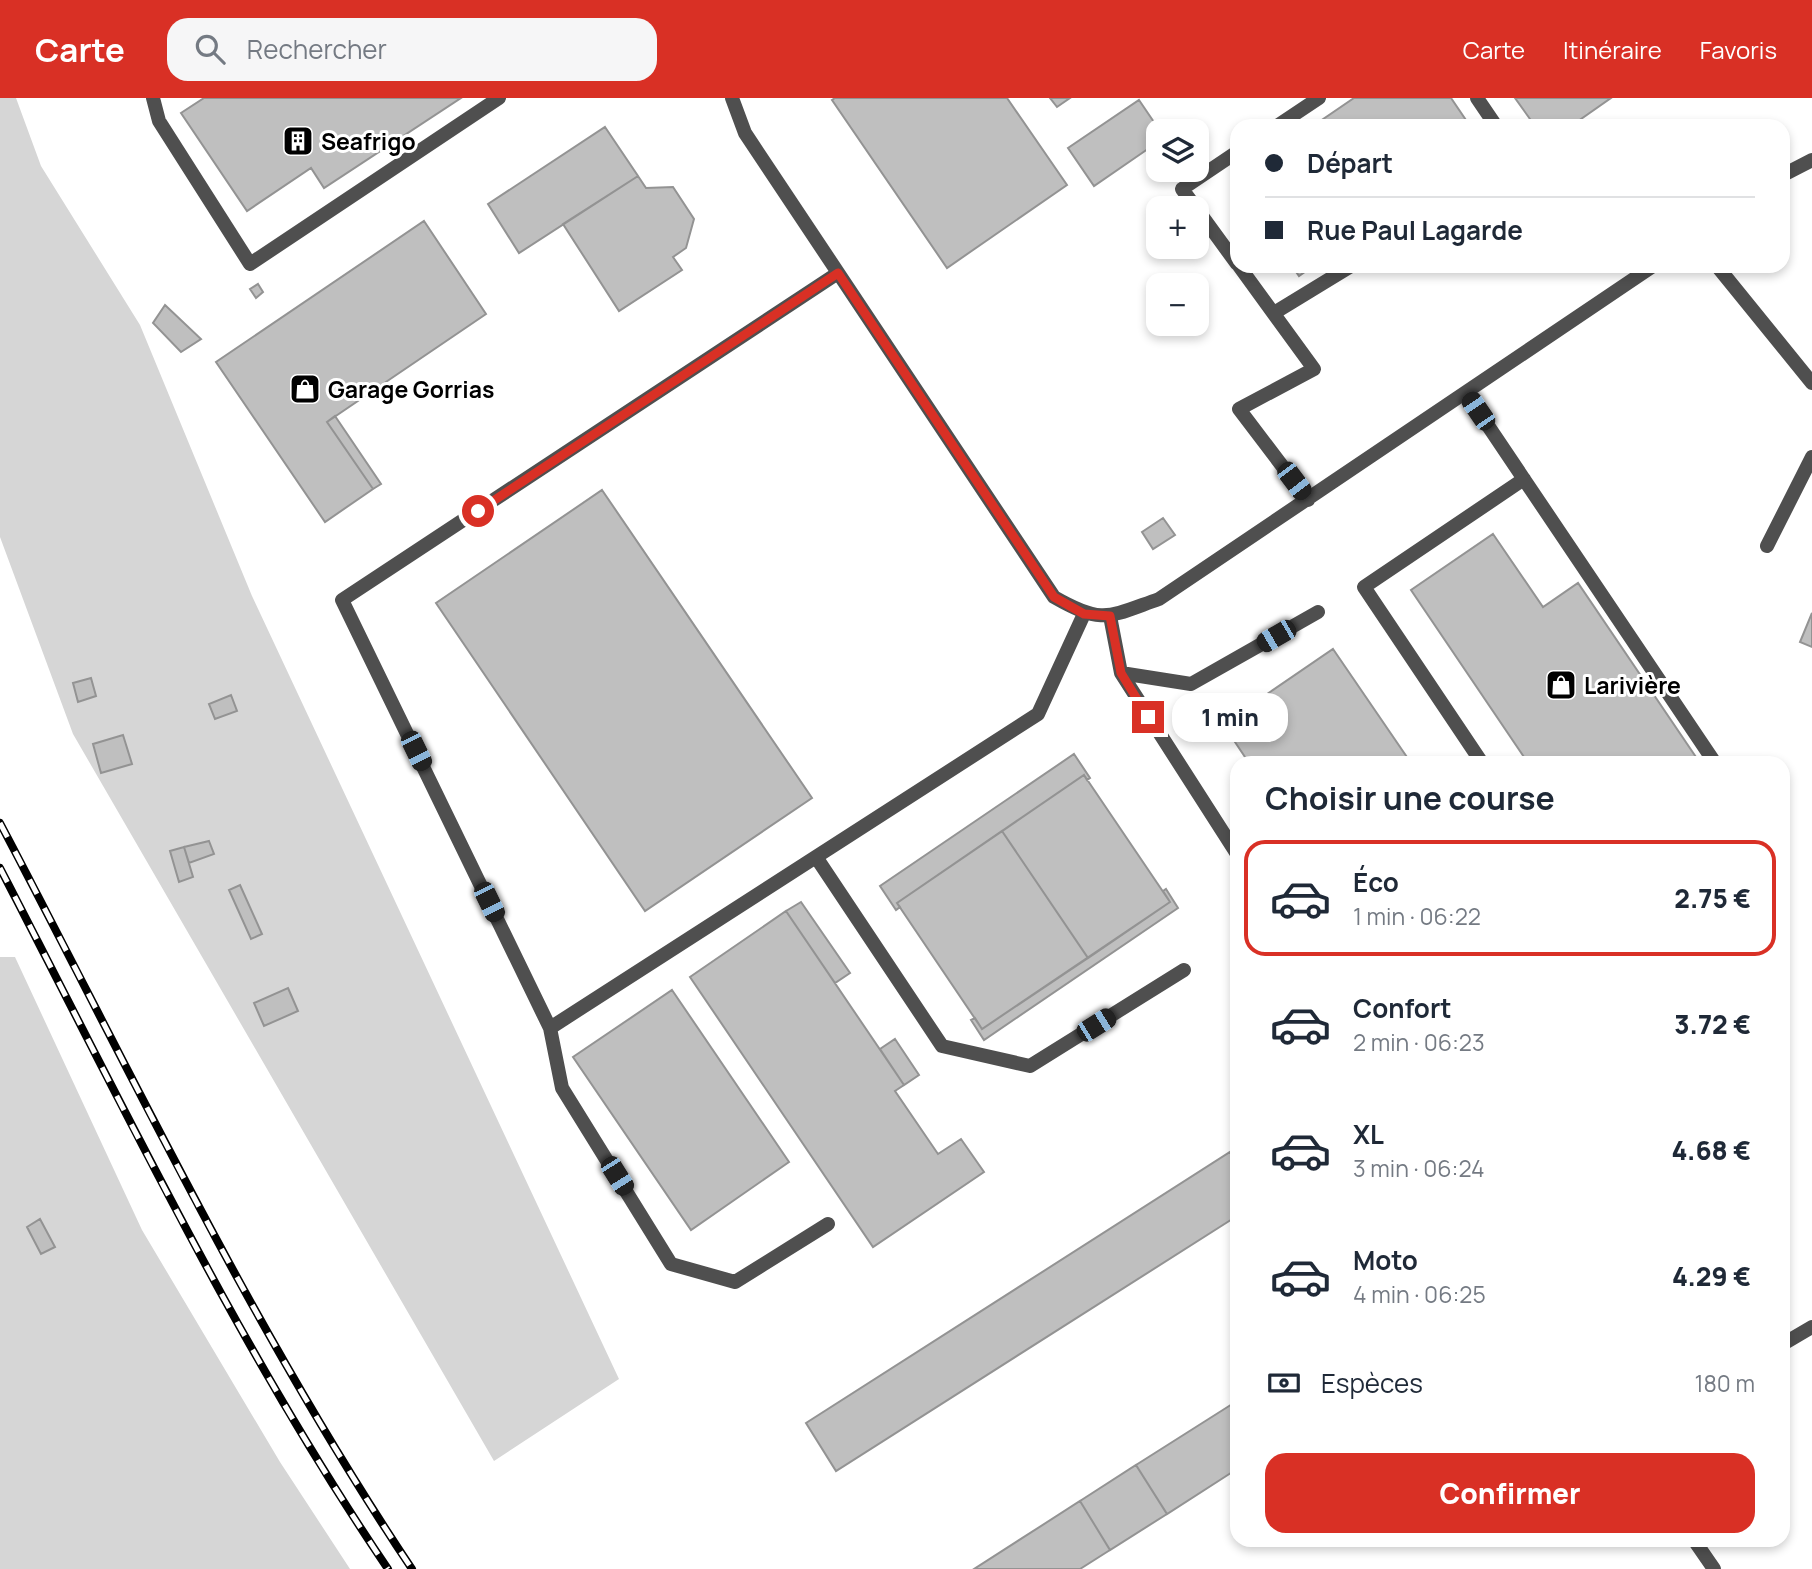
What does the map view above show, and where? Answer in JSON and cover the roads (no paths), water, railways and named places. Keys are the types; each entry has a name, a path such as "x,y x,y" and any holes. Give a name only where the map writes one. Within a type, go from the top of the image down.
{"street":[{"path":"153,98 159,121 250,264 499,98"},
{"path":"732,98 745,133 1054,597 1084,614 1110,616 1159,599 1643,273"},
{"path":"1287,119 1319,98"},
{"path":"1477,98 1491,119"},
{"path":"1187,196 1182,189 1230,157"},
{"path":"1790,172 1812,160"},
{"path":"1209,225 1230,254"},
{"path":"828,1224 735,1282 671,1264 562,1088 550,1028 342,600 838,273"},
{"path":"1244,273 1314,369 1239,409 1308,500"},
{"path":"1274,313 1340,273"},
{"path":"1723,273 1812,383"},
{"path":"1466,393 1710,756"},
{"path":"1767,546 1812,457"},
{"path":"1477,756 1364,587 1524,479"},
{"path":"1121,673 1191,684 1318,612"},
{"path":"550,1028 1038,715 1084,614"},
{"path":"1110,616 1121,673 1230,843"},
{"path":"816,857 942,1046 1030,1066 1184,970"},
{"path":"1790,1340 1812,1327"},
{"path":"1699,1547 1714,1569"}],"railway":[{"path":"0,823 247,1295 354,1479 412,1569"},
{"path":"0,868 137,1136 232,1313 281,1400 388,1569"}],"place":[{"name":"Seafrigo","path":"298,141"},
{"name":"Garage Gorrias","path":"305,389"},
{"name":"Larivière","path":"1561,685"}]}
